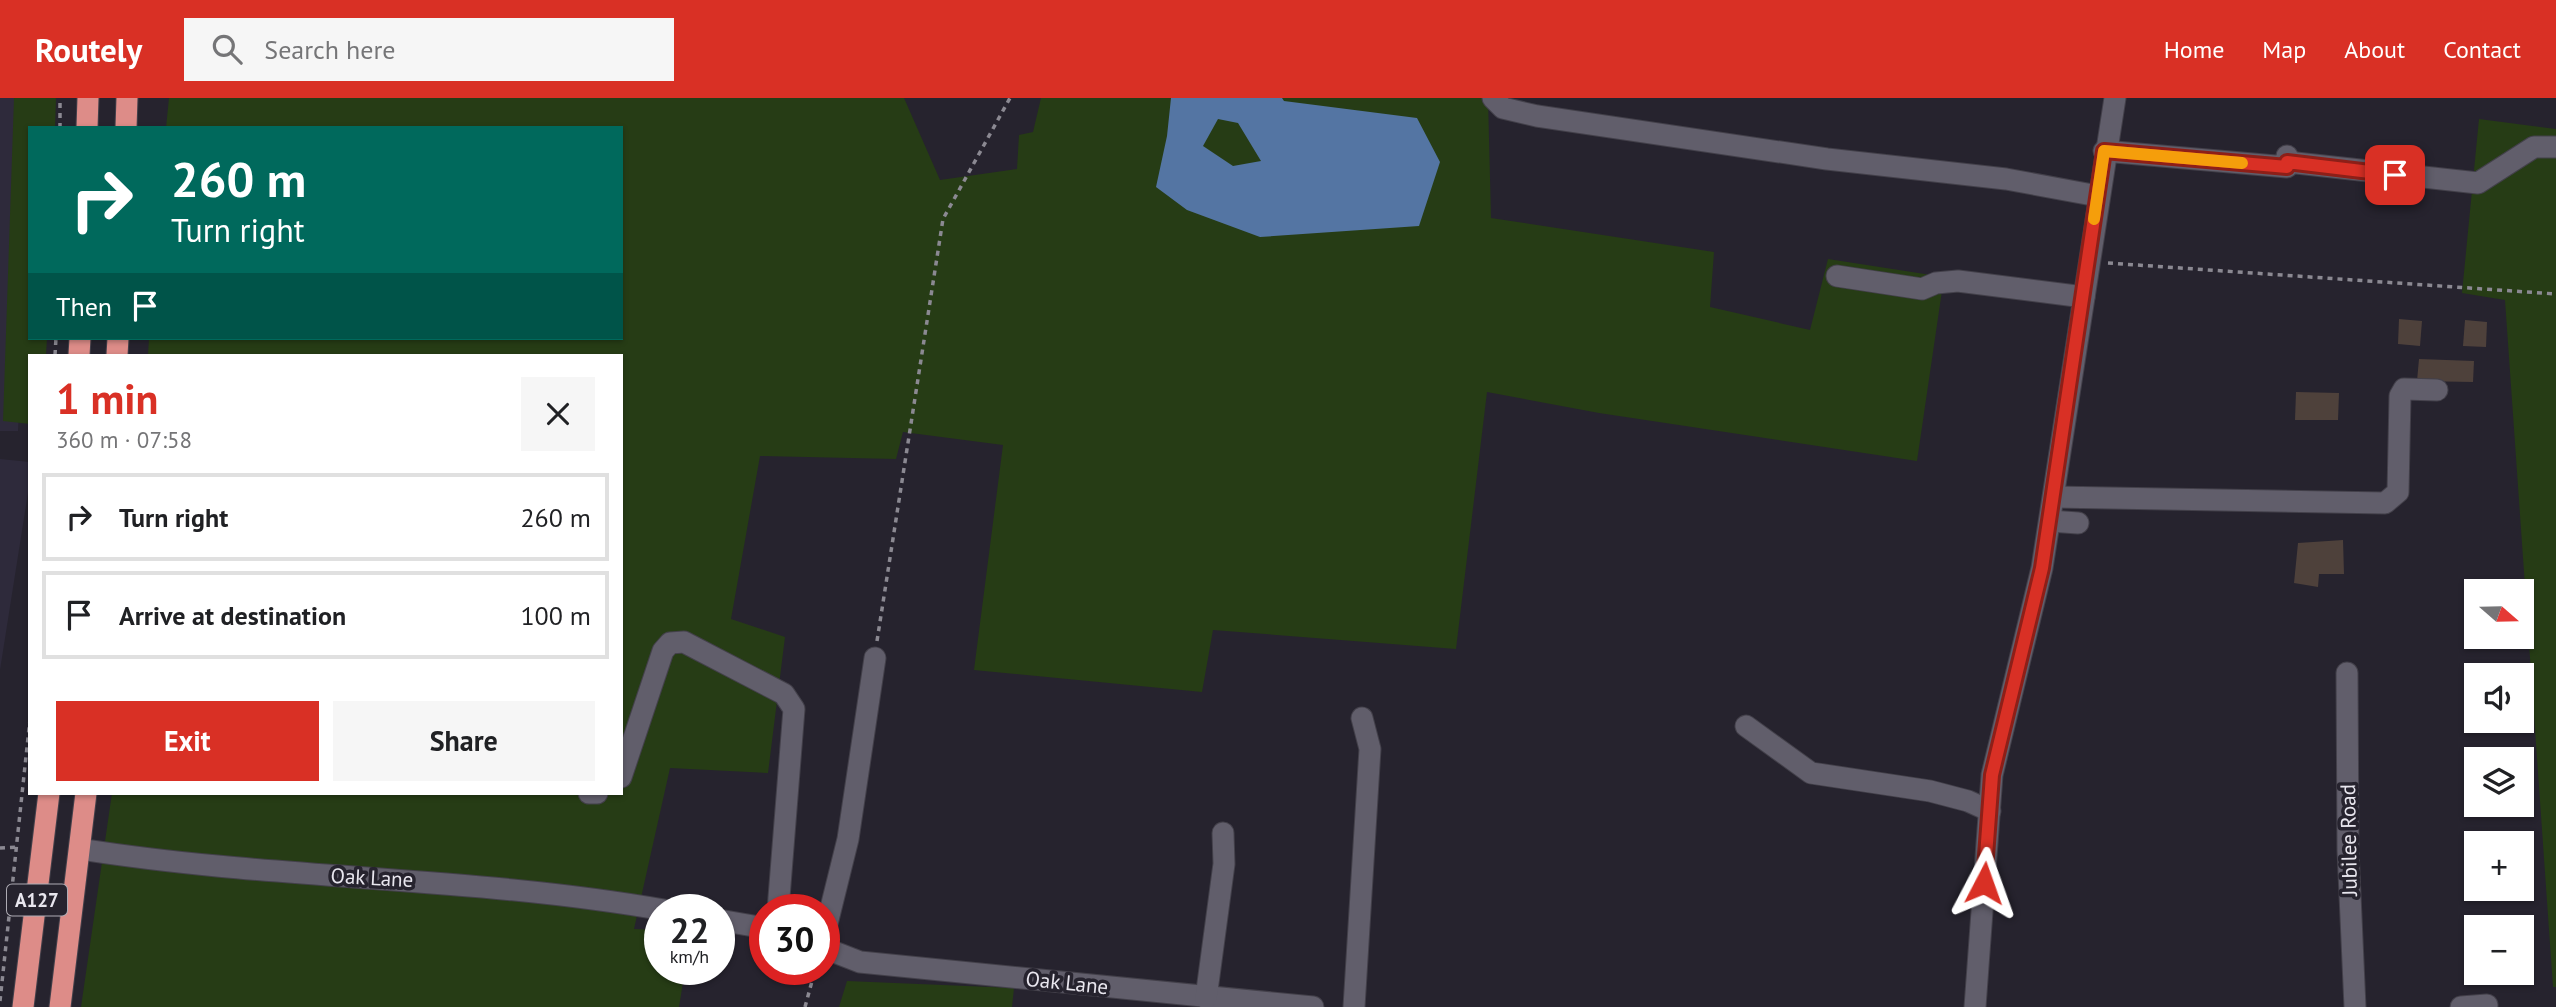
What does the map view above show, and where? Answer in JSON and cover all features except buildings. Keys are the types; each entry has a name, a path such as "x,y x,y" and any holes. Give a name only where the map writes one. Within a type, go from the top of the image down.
{"highway":[{"path":"87,126 88,98"},
{"path":"126,126 127,98"},
{"name":"A127","path":"23,1007 49,795"},
{"name":"A127","path":"60,1007 86,795"}],"street":[{"path":"1493,98 1503,108 1537,116 1827,159 2006,179 2098,196"},
{"path":"1975,1007 1992,775 2019,672 2050,521 2104,151 2115,98"},
{"path":"2104,151 2287,167 2287,159 2478,183 2534,147 2556,147"},
{"path":"1837,276 1922,289 1936,283 1958,281 2084,297"},
{"path":"2054,498 2385,503 2398,492 2400,396 2404,390 2437,390"},
{"path":"2050,521 2078,523"},
{"path":"623,772 663,651 670,643 684,642 784,694 794,709 779,894"},
{"path":"834,894 848,838 875,658"},
{"name":"Jubilee Road","path":"2347,673 2348,850 2356,1007"},
{"path":"1354,1007 1370,749 1362,718"},
{"path":"1746,726 1811,773 1930,791 1968,800 1990,811"},
{"path":"1206,998 1224,864 1223,833"},
{"name":"Oak Lane","path":"80,849 237,869 457,883 581,896 644,907"},
{"name":"Oak Lane","path":"840,954 860,962 1313,1007"},
{"path":"2461,1007 2487,1005"}],"path":[{"path":"60,98 60,126"},
{"path":"875,658 943,219 1010,98"},
{"path":"2089,261 2556,294"},
{"path":"0,1001 28,738"},
{"path":"805,1007 811,985"}],"shaded area":[{"path":"0,98 32,98 31,126 28,126 28,193 18,431 0,431"},
{"path":"0,459 28,462 28,493 0,670"}],"green space":[{"path":"14,98 56,98 55,126 28,126 28,340 47,340 46,354 28,354 28,424 3,421"},
{"path":"169,98 904,98 940,180 1017,169 1019,135 1033,132 1041,98 1488,98 1491,218 1714,252 1710,307 1810,330 1828,259 1944,277 1917,461 1599,413 1487,392 1456,649 1213,630 1202,692 974,670 1003,445 903,432 896,459 760,456 731,619 785,637 768,773 670,768 634,929 644,929 644,985 683,985 679,1007 81,1007 112,795 623,795 623,354 148,354 149,340 623,340 623,126 166,126"},
{"path":"2479,119 2556,129 2556,987 2553,987 2534,715 2534,663 2530,663 2529,649 2534,649 2534,579 2524,579 2505,300 2462,293"},
{"path":"847,981 1014,988 1012,1007 839,1007"}],"water":[{"path":"1171,98 1282,98 1284,101 1417,118 1440,162 1419,226 1260,237 1187,210 1156,187 1167,136","holes":["1218,119 1238,123 1261,161 1233,166 1203,146"]}],"slow traffic":[{"path":"2094,219 2104,151 2242,163"}],"route":[{"path":"1984,883 1992,775 2042,568 2078,342 2104,151 2287,167 2287,162 2395,175"}]}
